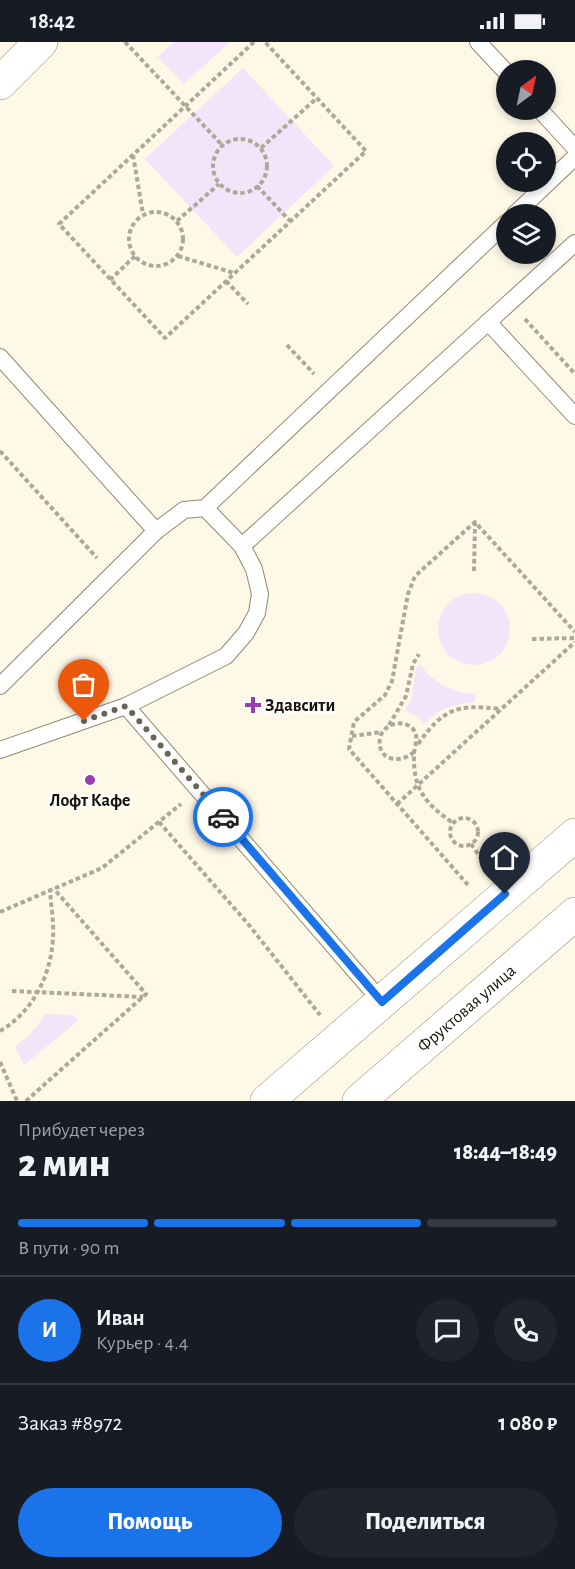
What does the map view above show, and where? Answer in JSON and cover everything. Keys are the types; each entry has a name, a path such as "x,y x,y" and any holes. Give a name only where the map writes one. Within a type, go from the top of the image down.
{"street":[{"path":"0,83 40,42"},
{"path":"267,1101 575,834"},
{"name":"Фруктовая улица","path":"359,1101 575,914"}],"lane":[{"path":"478,42 496,62"},
{"path":"549,120 575,148"},
{"path":"526,204 575,158"},
{"path":"0,686 156,531 184,510 205,508 496,232"},
{"path":"242,546 575,243"},
{"path":"488,322 575,416"},
{"path":"0,357 156,531"},
{"path":"0,750 126,706 226,656 246,633 257,613 260,594 254,569 242,546 205,508"},
{"path":"126,706 382,1002"}],"path":[{"path":"125,42 223,146"},
{"path":"254,42 59,224 165,338 366,151 265,42"},
{"path":"261,148 317,98"},
{"path":"239,139 251,141 261,148 267,159 267,172 262,183 252,190 241,193 229,191 219,183 213,172 213,161 218,149 223,146 239,139"},
{"path":"133,155 144,214"},
{"path":"177,221 219,183"},
{"path":"257,186 290,221"},
{"path":"156,211 167,214 177,221 182,232 183,244 178,256 168,263 157,266 145,264 135,256 129,246 129,233 134,222 144,214 156,211"},
{"path":"110,280 135,256"},
{"path":"178,256 235,273"},
{"path":"226,281 248,303"},
{"path":"509,302 575,374"},
{"path":"287,345 329,390"},
{"path":"0,451 111,575"},
{"path":"474,571 475,522"},
{"path":"475,522 575,632"},
{"path":"475,522 415,576 408,594 392,681 385,694 354,722 349,749 489,908"},
{"path":"532,639 575,640"},
{"path":"397,804 575,640"},
{"path":"389,726 406,696 413,664 419,654"},
{"path":"382,731 380,739 385,755 400,760 408,758 414,752 431,725 444,714 460,708 476,706 501,709"},
{"path":"352,736 382,731 397,723 405,724 412,729 417,744"},
{"path":"414,752 417,786 429,804 453,823"},
{"path":"0,912 102,868 199,789"},
{"path":"463,818 470,819 476,824 478,831 476,839 471,844 457,845 449,833 453,823 463,818"},
{"path":"159,822 249,925 339,1039"},
{"path":"0,1031 12,1024 34,1000 48,970 53,938 52,890"},
{"path":"26,1101 146,994 52,890"},
{"path":"12,991 143,997"},
{"path":"0,1062 17,1101"}],"shaded area":[{"path":"174,42 230,42 184,84 158,57"},
{"path":"243,68 334,166 237,257 145,159"},
{"path":"474,593 494,599 504,609 510,629 504,649 494,659 474,665 454,659 444,649 438,629 444,609 454,599"},
{"path":"420,664 431,677 444,686 459,692 475,694 475,702 447,708 425,724 405,710 411,699 416,668"},
{"path":"46,1014 74,1015 78,1021 24,1065 15,1046 28,1037"}],"way so far":[{"path":"84,721 126,706 223,817"}],"place":[{"name":"Здавсити","path":"253,705"},
{"name":"Лофт Кафе","path":"90,780"}],"route":[{"path":"223,817 382,1002 505,894"}]}
